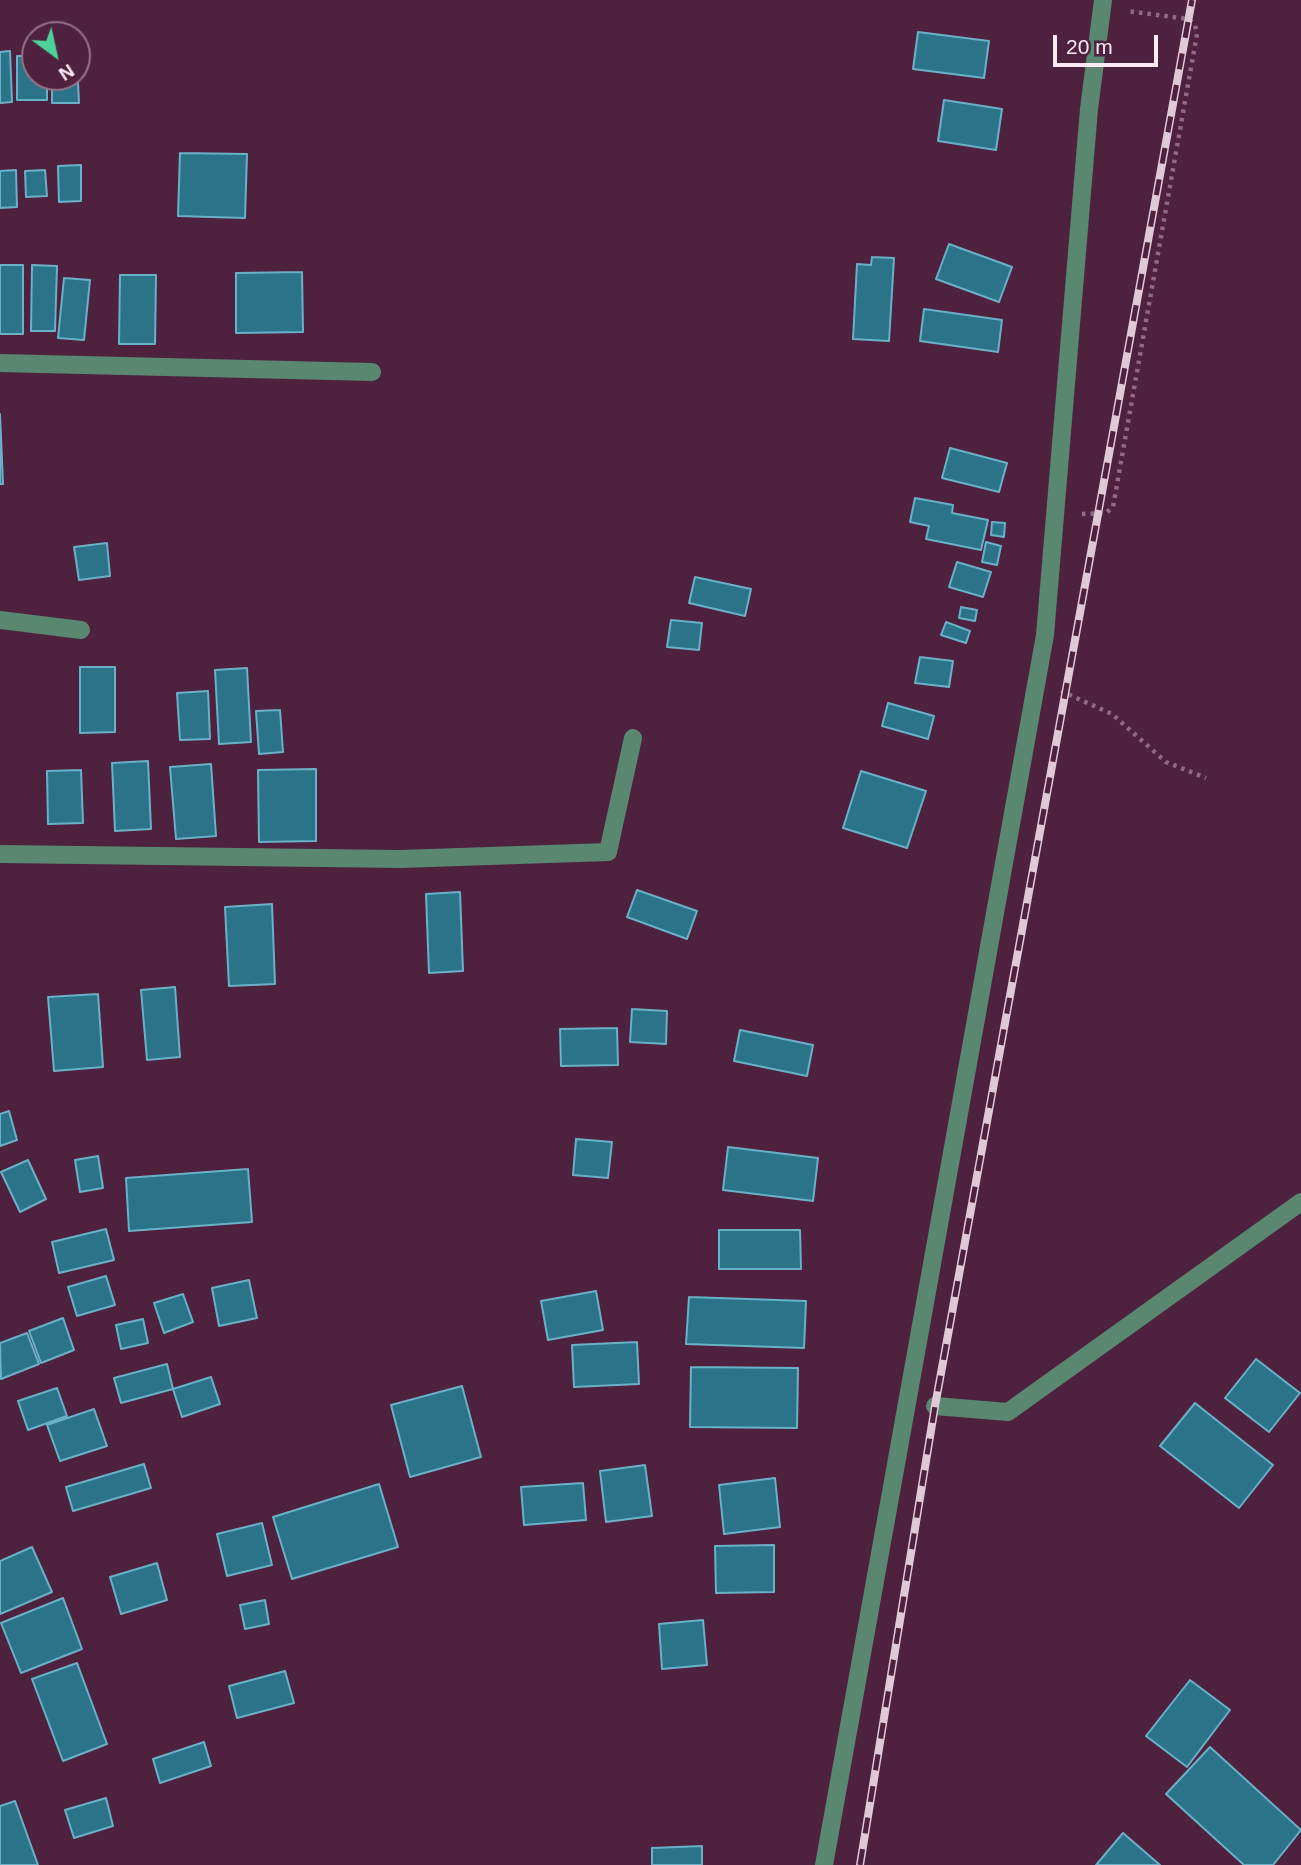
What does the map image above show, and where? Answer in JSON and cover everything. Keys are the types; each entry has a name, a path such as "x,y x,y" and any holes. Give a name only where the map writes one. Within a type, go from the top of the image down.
{"street":[{"path":"824,1865 1045,635 1089,109 1102,4"},
{"path":"0,363 372,372"},
{"path":"0,621 80,630"},
{"path":"0,855 400,859 608,852 633,738"},
{"path":"935,1406 1008,1412 1301,1202"}],"path":[{"path":"1057,514 1098,515 1113,507 1197,34 1195,25 1188,19 1102,4"},
{"path":"1037,684 1089,701 1132,729 1166,762 1206,778"}],"building":[{"path":"918,32 989,41 984,78 913,69"},
{"path":"10,51 12,102 0,103 0,52"},
{"path":"17,56 21,56 21,91 47,91 47,100 17,100"},
{"path":"52,91 78,91 79,103 52,103"},
{"path":"944,100 1002,109 996,150 938,141"},
{"path":"180,153 247,154 245,218 178,216"},
{"path":"81,165 81,201 59,202 58,166"},
{"path":"16,170 17,207 0,208 0,171"},
{"path":"45,170 47,196 26,197 25,171"},
{"path":"949,244 1012,267 999,302 936,279"},
{"path":"872,257 894,258 889,341 853,339 857,264 871,265"},
{"path":"0,265 23,265 23,334 0,334"},
{"path":"32,265 57,266 55,331 31,331"},
{"path":"302,272 303,332 236,333 236,273"},
{"path":"120,275 156,275 155,344 119,344"},
{"path":"64,278 90,280 84,340 58,338"},
{"path":"924,309 1002,320 998,352 920,341"},
{"path":"0,414 3,484 0,484"},
{"path":"950,448 1007,463 999,492 942,478"},
{"path":"915,498 953,505 952,513 988,520 981,550 926,539 929,526 910,522"},
{"path":"992,522 1005,523 1004,537 991,535"},
{"path":"986,542 1001,546 997,565 982,562"},
{"path":"107,543 110,576 79,580 74,547"},
{"path":"957,562 991,572 983,597 949,587"},
{"path":"695,577 751,589 745,616 689,603"},
{"path":"961,607 977,610 975,621 959,618"},
{"path":"671,620 702,623 699,650 667,647"},
{"path":"946,622 970,631 966,643 941,635"},
{"path":"920,657 953,661 949,687 915,683"},
{"path":"80,667 115,667 115,732 80,733"},
{"path":"247,668 251,742 219,744 215,670"},
{"path":"208,691 210,739 180,740 177,693"},
{"path":"888,703 934,716 928,739 882,726"},
{"path":"280,710 283,752 259,754 256,711"},
{"path":"148,761 151,829 115,831 112,763"},
{"path":"211,764 216,836 176,839 170,767"},
{"path":"316,769 316,841 259,842 258,770"},
{"path":"81,770 83,823 48,824 47,771"},
{"path":"861,771 926,791 907,848 843,828"},
{"path":"637,890 697,911 687,939 627,917"},
{"path":"460,892 463,971 429,973 426,894"},
{"path":"272,904 275,984 229,986 225,907"},
{"path":"175,987 180,1057 147,1060 141,990"},
{"path":"98,994 103,1067 54,1071 48,997"},
{"path":"632,1009 667,1011 666,1044 630,1042"},
{"path":"617,1028 618,1065 561,1066 560,1029"},
{"path":"740,1030 813,1045 807,1076 734,1061"},
{"path":"9,1111 17,1140 0,1146 0,1114"},
{"path":"576,1139 612,1142 608,1178 573,1175"},
{"path":"728,1147 818,1158 813,1201 723,1190"},
{"path":"98,1156 103,1188 80,1192 75,1160"},
{"path":"28,1160 46,1199 20,1212 1,1172"},
{"path":"248,1169 252,1222 129,1231 126,1178"},
{"path":"106,1229 114,1260 59,1273 52,1242"},
{"path":"719,1230 800,1230 801,1269 719,1269"},
{"path":"106,1276 115,1305 77,1316 68,1287"},
{"path":"249,1280 257,1318 219,1326 212,1288"},
{"path":"596,1291 603,1330 548,1340 541,1301"},
{"path":"183,1294 193,1322 164,1333 154,1303"},
{"path":"689,1297 806,1301 804,1348 686,1344"},
{"path":"63,1318 74,1350 41,1363 29,1331"},
{"path":"143,1319 148,1343 121,1349 116,1325"},
{"path":"27,1333 39,1364 1,1379 0,1343"},
{"path":"637,1342 639,1384 574,1387 572,1345"},
{"path":"1256,1359 1300,1393 1269,1432 1225,1398"},
{"path":"167,1364 173,1389 121,1403 114,1378"},
{"path":"691,1367 798,1368 797,1428 690,1427"},
{"path":"211,1377 220,1404 182,1417 173,1389"},
{"path":"462,1386 481,1457 410,1477 391,1405"},
{"path":"57,1388 67,1416 28,1430 18,1401"},
{"path":"1195,1403 1273,1465 1239,1508 1160,1446"},
{"path":"94,1409 107,1446 60,1461 47,1425"},
{"path":"144,1464 151,1488 73,1511 66,1487"},
{"path":"645,1465 652,1516 606,1522 600,1471"},
{"path":"775,1478 780,1527 724,1534 719,1485"},
{"path":"583,1483 586,1520 524,1525 521,1487"},
{"path":"379,1484 398,1547 292,1579 273,1517"},
{"path":"262,1523 272,1565 227,1576 217,1534"},
{"path":"774,1545 774,1592 716,1593 715,1546"},
{"path":"32,1547 52,1592 0,1614 0,1561"},
{"path":"157,1563 167,1600 121,1614 110,1577"},
{"path":"63,1598 82,1649 21,1673 1,1623"},
{"path":"265,1600 269,1624 245,1629 240,1605"},
{"path":"703,1620 707,1665 662,1669 659,1624"},
{"path":"77,1663 107,1744 63,1761 32,1679"},
{"path":"285,1671 294,1703 237,1718 229,1686"},
{"path":"1190,1680 1230,1710 1187,1767 1146,1736"},
{"path":"204,1742 211,1766 160,1783 153,1759"},
{"path":"1210,1747 1301,1830 1273,1865 1244,1865 1166,1794"},
{"path":"106,1798 113,1826 74,1838 65,1810"},
{"path":"15,1801 38,1865 0,1865 0,1806"},
{"path":"1123,1833 1160,1865 1096,1865"},
{"path":"702,1846 702,1865 652,1865 652,1848"}],"railway":[{"path":"860,1865 935,1406 1192,0"}]}
